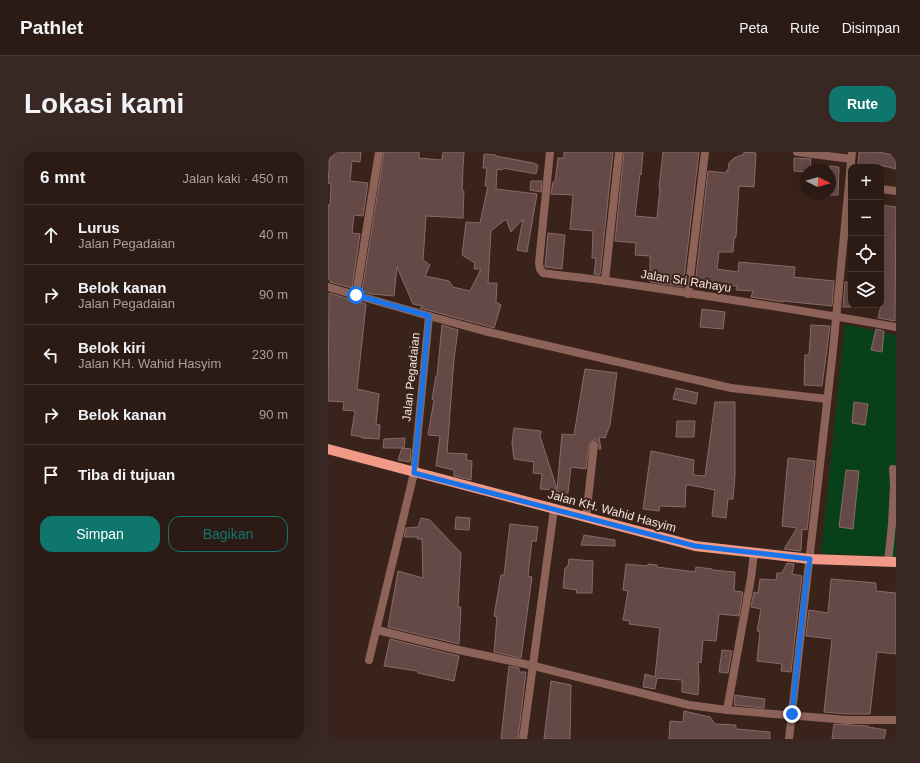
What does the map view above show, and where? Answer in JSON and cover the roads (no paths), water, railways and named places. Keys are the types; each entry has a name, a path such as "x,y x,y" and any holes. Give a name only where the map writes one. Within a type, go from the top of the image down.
{"main road":[{"name":"Jalan KH. Wahid Hasyim","path":"328,449 414,473 695,546 810,559 892,562"}],"street":[{"path":"356,295 379,152"},
{"name":"Jalan Sri Rahayu","path":"550,152 539,263 540,269 543,273 605,281 896,327"},
{"path":"605,281 619,152"},
{"path":"688,294 705,152"},
{"path":"797,152 852,156"},
{"path":"884,189 896,191"},
{"path":"789,739 848,200"},
{"name":"Jalan Pegadaian","path":"328,287 429,316 414,473 369,660"},
{"path":"429,316 484,331 730,388 827,399"},
{"path":"586,518 594,445"},
{"path":"892,562 893,469"},
{"path":"523,739 554,509"},
{"path":"727,710 751,578 754,553"},
{"path":"377,630 534,666 689,705 727,710 792,714 848,720 896,720"}]}
